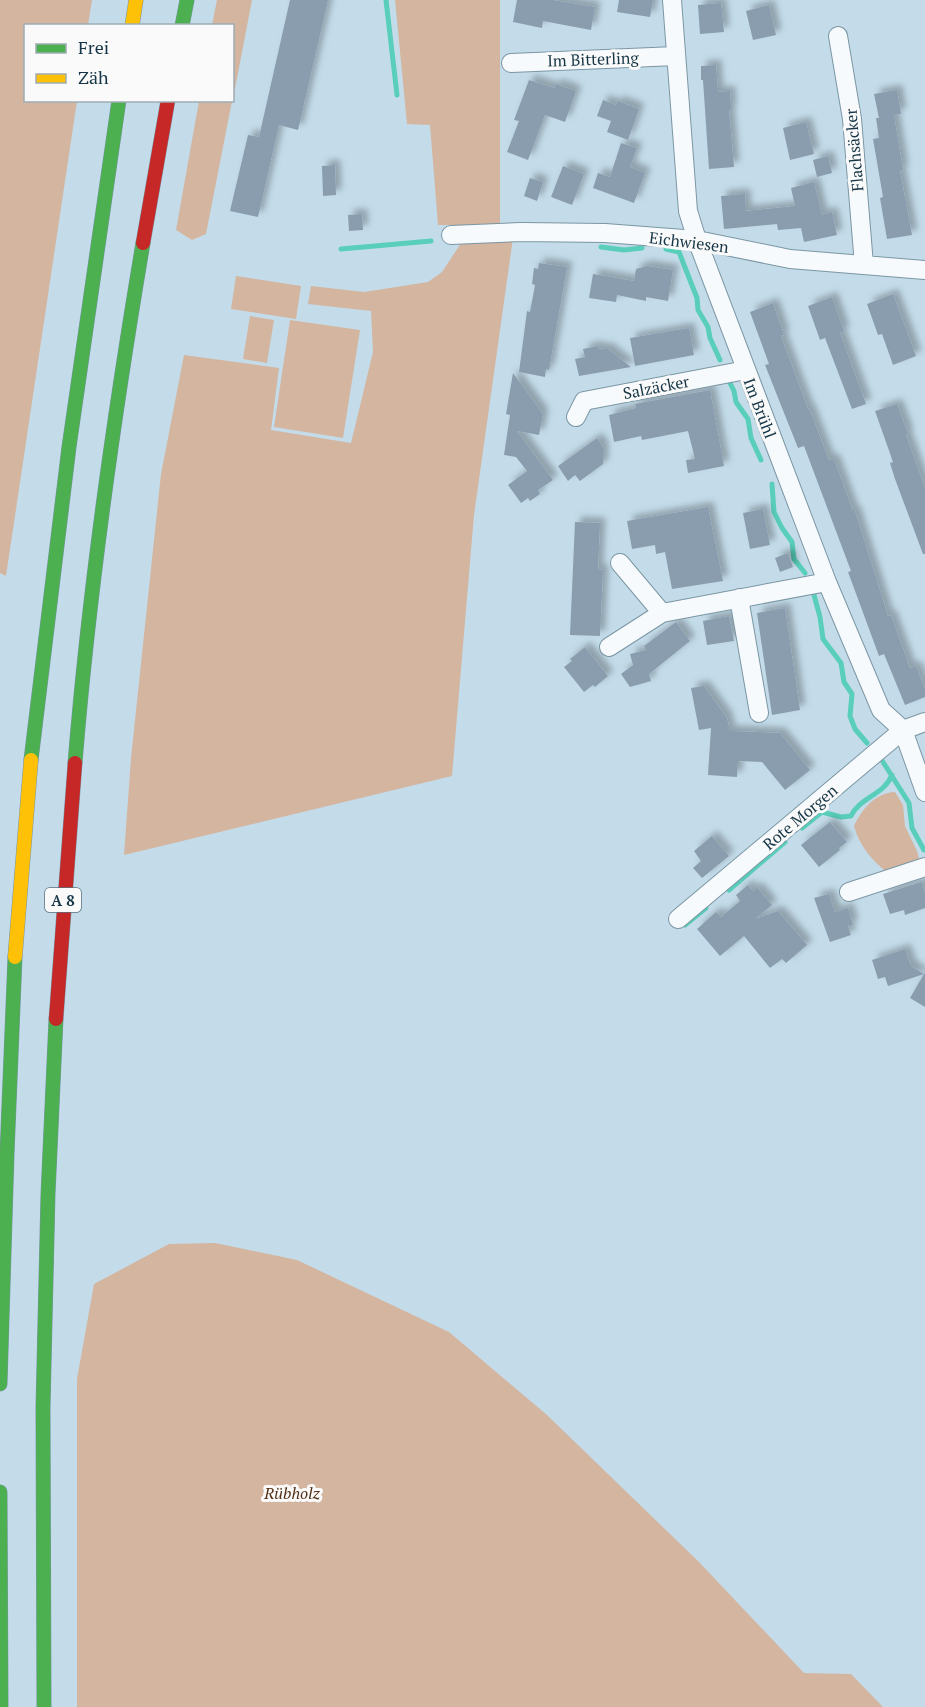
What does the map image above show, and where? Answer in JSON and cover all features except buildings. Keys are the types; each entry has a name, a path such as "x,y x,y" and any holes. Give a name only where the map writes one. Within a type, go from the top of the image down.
{"highway":[{"path":"132,24 136,0"},
{"path":"182,24 186,0"},
{"name":"A 8","path":"0,1384 15,970 24,848 45,625 97,243 120,102"},
{"name":"A 8","path":"44,1707 43,1412 46,1237 68,837 100,529 144,231 168,102"},
{"path":"0,1492 1,1707"}],"street":[{"name":"Im Brühl","path":"672,0 688,211 697,240 827,582 881,710 903,730 925,792"},
{"name":"Flachsäcker","path":"838,36 852,119 864,265"},
{"name":"Im Bitterling","path":"511,63 676,56"},
{"name":"Eichwiesen","path":"451,235 521,232 605,233 697,240 790,259 925,270"},
{"name":"Salzäcker","path":"576,417 584,401 746,370"},
{"path":"620,563 662,612"},
{"path":"609,647 662,612 827,582"},
{"path":"739,598 759,714"},
{"name":"Rote Morgen","path":"678,919 903,730 925,722"},
{"path":"849,892 925,867"}],"green space":[{"path":"0,0 92,0 88,24 24,24 24,102 77,102 6,576 0,573"},
{"path":"217,0 252,0 234,94 234,24 212,24"},
{"path":"395,0 500,0 500,225 438,225 430,125 407,124"},
{"path":"199,102 232,102 206,234 192,240 176,230"},
{"path":"513,238 474,515 452,776 124,855 131,758 161,474 184,355 279,368 271,430 351,443 373,352 371,311 308,304 311,286 364,292 428,282 442,272 463,240"},
{"path":"236,276 301,286 296,319 231,309"},
{"path":"250,316 274,320 267,363 243,359"},
{"path":"290,320 360,330 343,438 274,427"},
{"path":"895,792 903,805 905,826 920,862 888,873 867,852 854,826 870,803 881,795"},
{"name":"Rübholz","path":"215,1243 297,1260 449,1332 547,1415 699,1562 804,1673 851,1674 883,1707 77,1707 77,1379 94,1284 169,1244"}],"waterway":[{"path":"386,0 397,95"},
{"path":"341,249 431,241"},
{"path":"601,247 624,250 642,248"},
{"path":"666,249 679,252 697,298 698,310 708,327 710,338 720,360"},
{"path":"730,383 736,402 748,419 751,438 761,460"},
{"path":"772,484 774,512 792,542 794,559 805,573"},
{"path":"814,595 823,639 841,663 844,682 852,694 850,716 855,729 867,743"},
{"path":"883,762 909,803 912,828 924,850"},
{"path":"802,828 822,812 841,817 851,816 860,804 883,787 892,775"},
{"path":"729,890 785,842"},
{"path":"685,925 706,908"}],"traffic: fast":[{"path":"182,24 187,0"},
{"path":"31,760 69,447 119,102"},
{"path":"75,763 87,633 103,502 143,243"},
{"path":"0,1384 15,957"},
{"path":"44,1707 43,1407 48,1194 56,1019"},
{"path":"0,1492 1,1707"}],"traffic: slow":[{"path":"132,24 136,0"},
{"path":"15,957 31,760"}],"traffic: jam":[{"path":"143,243 168,102"},
{"path":"56,1019 75,763"}]}
